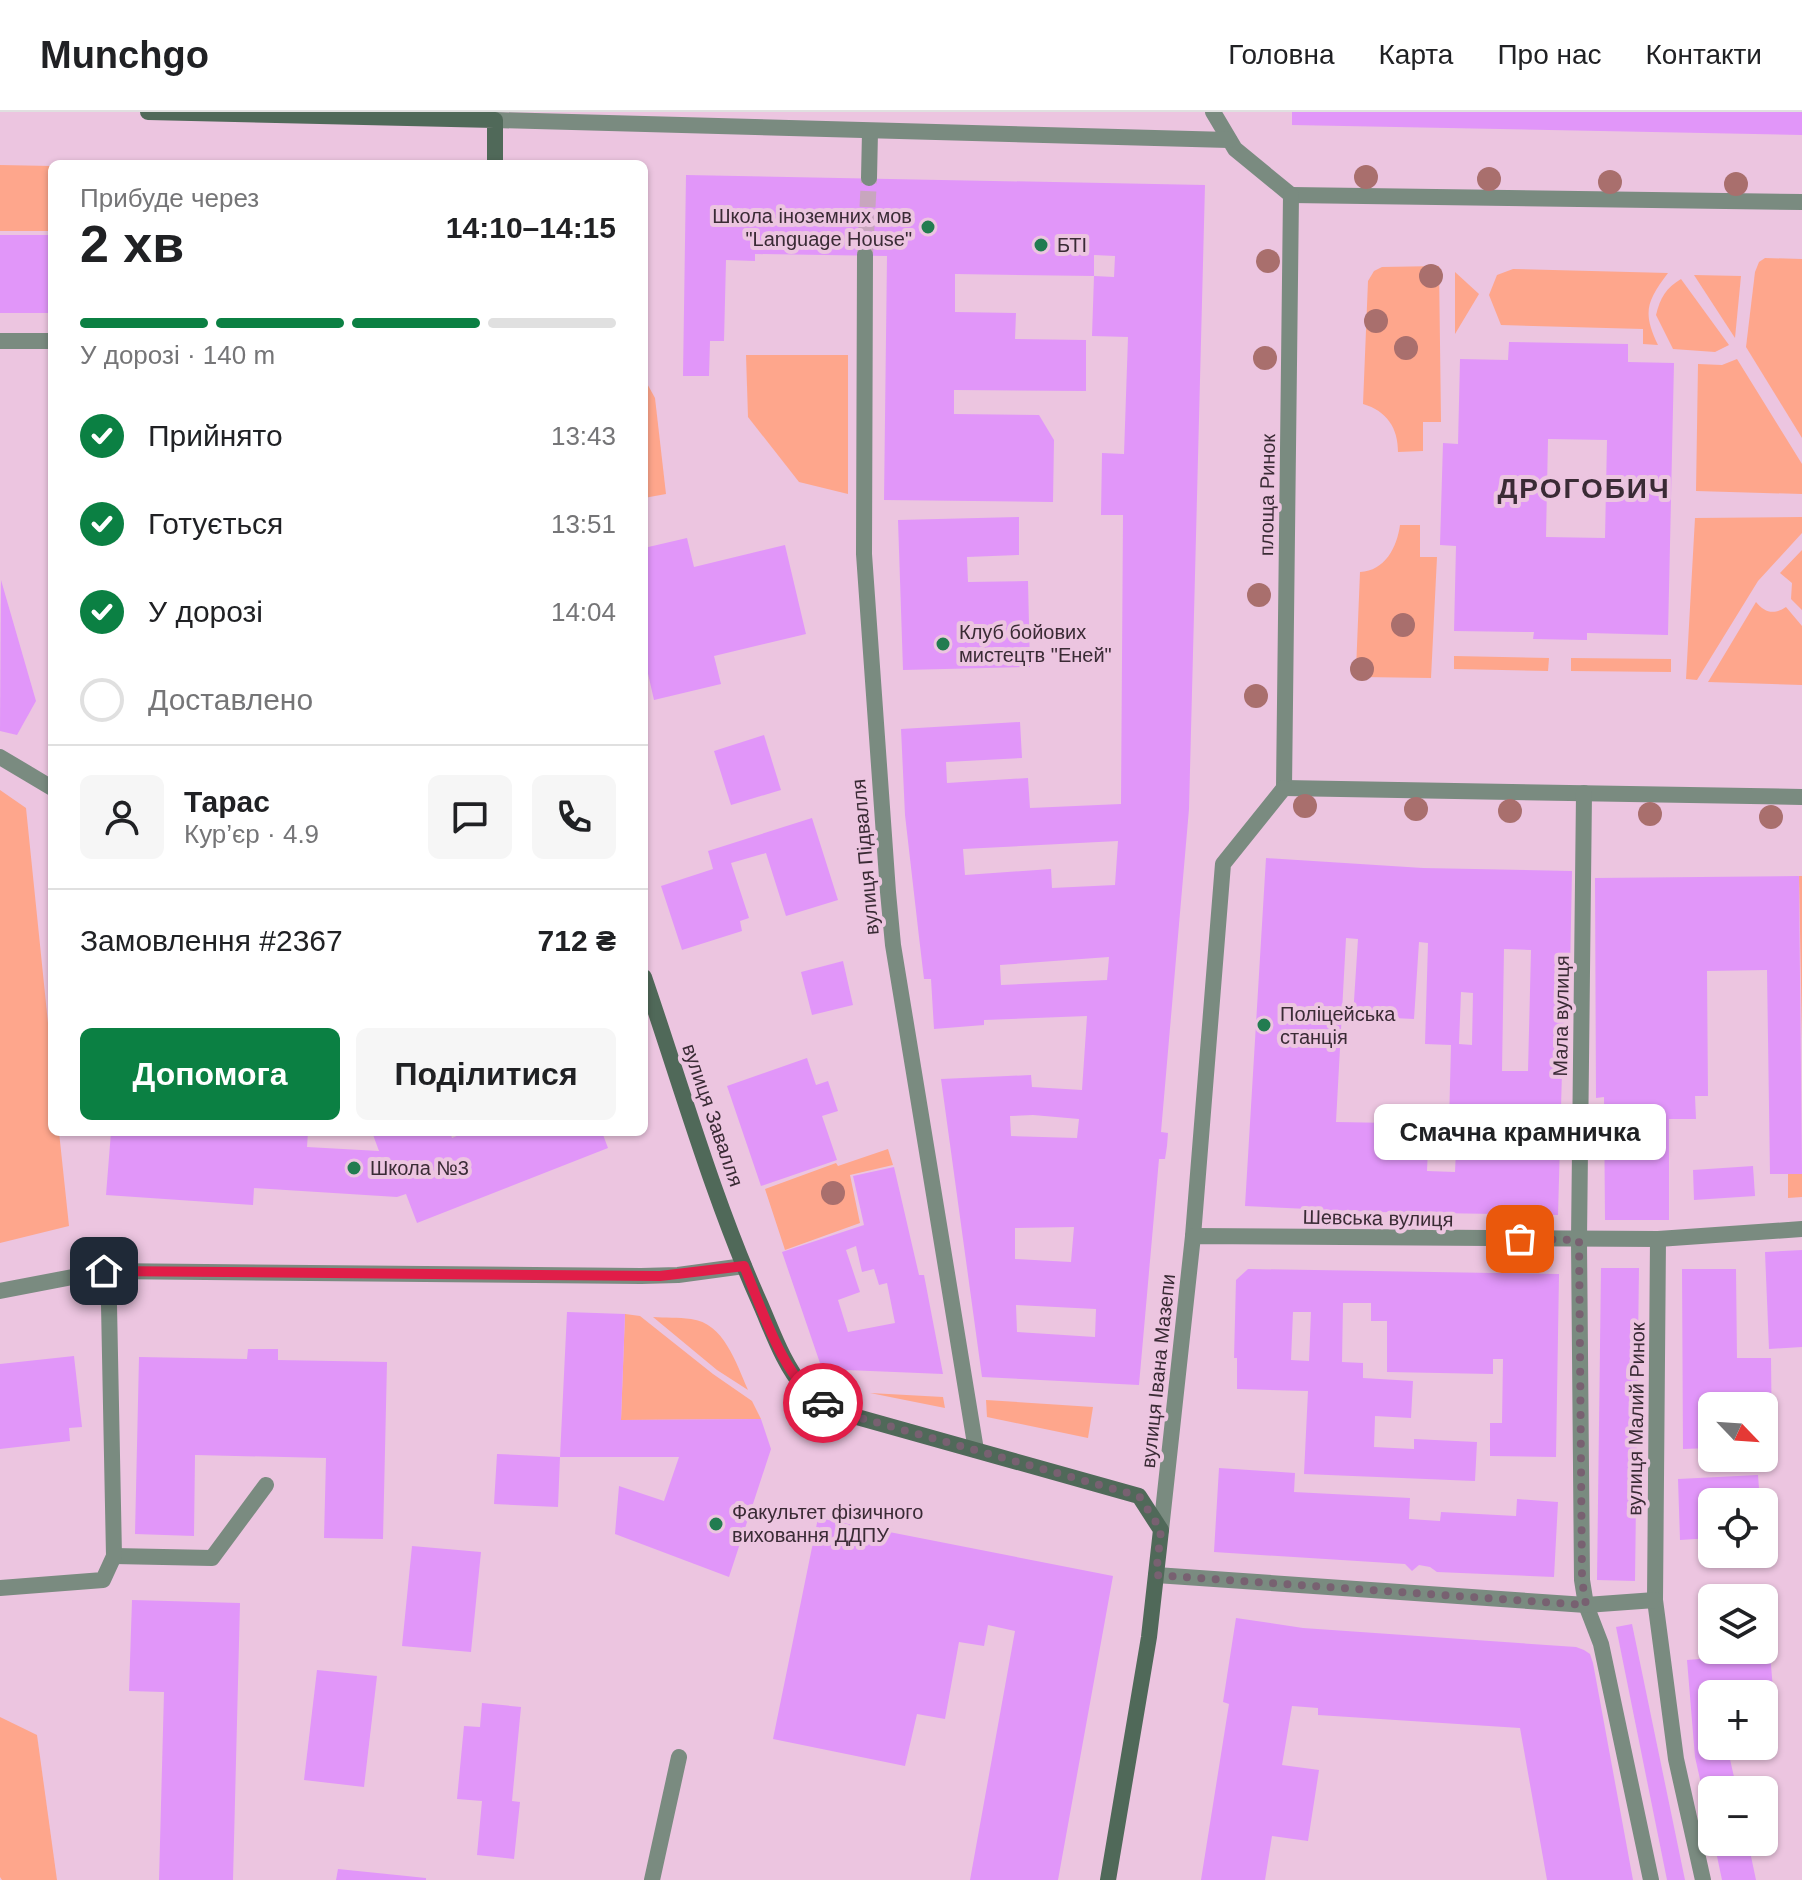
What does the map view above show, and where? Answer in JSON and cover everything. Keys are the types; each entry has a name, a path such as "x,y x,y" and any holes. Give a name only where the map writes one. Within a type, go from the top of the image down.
{"main road":[{"path":"148,112 495,120 495,160"},
{"name":"вулиця Завалля","path":"648,989 744,1266 777,1343 803,1387 814,1398 857,1417 1139,1496 1161,1530"},
{"name":"вулиця Івана Мазепи","path":"1108,1880 1149,1637 1161,1530"}],"street":[{"path":"1213,112 1229,140 1258,169 1291,195 1802,202"},
{"path":"495,120 1229,140"},
{"path":"869,178 870,132"},
{"name":"площа Ринок","path":"1284,788 1291,195"},
{"name":"вулиця Підвалля","path":"865,255 864,554 882,835 893,945 976,1450"},
{"path":"0,341 48,341"},
{"path":"0,757 48,786"},
{"path":"1284,788 1802,797"},
{"name":"вулиця Івана Мазепи","path":"1161,1530 1193,1236 1223,864 1284,788"},
{"name":"Мала вулиця","path":"1579,1240 1584,793"},
{"name":"Шевська вулиця","path":"1193,1236 1579,1240 1658,1239 1802,1229"},
{"name":"вулиця Малий Ринок","path":"1658,1239 1655,1600 1676,1759 1703,1880"},
{"path":"1579,1240 1582,1580 1586,1605 1601,1644 1651,1880"},
{"path":"0,1291 104,1271 653,1276 744,1266"},
{"path":"0,1588 103,1580 114,1556 109,1305 104,1271"},
{"path":"114,1556 212,1558 266,1485"},
{"path":"1156,1575 1586,1605 1655,1600"},
{"path":"652,1880 679,1757"}],"shaded area":[{"path":"0,165 48,166 48,231 0,231"},
{"path":"1765,258 1802,259 1802,438 1746,347 1755,272 1759,262"},
{"path":"1439,266 1441,422 1423,422 1423,451 1398,452 1396,435 1390,422 1379,411 1363,404 1368,281 1374,271 1382,267"},
{"path":"1513,269 1668,273 1655,291 1649,307 1650,324 1658,345 1643,344 1643,329 1501,325 1489,295 1497,275"},
{"path":"1455,272 1479,294 1455,334"},
{"path":"1694,275 1741,276 1735,338"},
{"path":"1681,279 1729,345 1715,352 1673,349 1656,315 1664,294"},
{"path":"746,355 848,355 848,494 799,482 748,417"},
{"path":"1737,359 1802,464 1802,494 1696,491 1698,364 1722,365"},
{"path":"648,385 655,398 666,494 648,497"},
{"path":"1802,517 1802,533 1758,581 1697,680 1686,679 1695,518"},
{"path":"1400,525 1420,525 1420,557 1437,557 1431,678 1362,677 1357,675 1356,670 1360,572 1369,571 1383,562 1396,541"},
{"path":"1802,550 1802,610 1791,599 1792,583 1780,573"},
{"path":"1756,602 1770,612 1786,607 1802,626 1802,685 1708,682"},
{"path":"1454,656 1549,658 1548,671 1454,669"},
{"path":"1571,658 1671,659 1671,672 1571,671"},
{"path":"0,790 26,808 48,1023 48,1136 59,1136 69,1226 0,1243"},
{"path":"1799,876 1802,876 1802,1039"},
{"path":"888,1149 893,1165 850,1175 860,1223 785,1250 765,1189 836,1163 838,1166"},
{"path":"1788,1174 1802,1174 1802,1197 1788,1198"},
{"path":"625,1314 640,1316 752,1401 761,1419 621,1420"},
{"path":"653,1317 691,1319 712,1328 727,1346 748,1390 717,1370"},
{"path":"870,1393 943,1397 945,1408"},
{"path":"986,1400 1093,1407 1088,1438 987,1417"},
{"path":"0,1717 37,1735 57,1880 2,1880 0,1877"}],"building":[{"path":"1292,112 1802,112 1802,135 1292,125"},
{"path":"686,175 1205,185 1189,809 1161,1132 1168,1133 1167,1146 1165,1159 1159,1159 1139,1385 982,1377 941,1079 1031,1075 1032,1087 1082,1090 1087,1016 984,1020 984,1025 934,1029 931,979 924,979 905,815 901,729 1020,722 1022,758 946,762 947,783 1028,778 1030,808 1121,804 1123,515 1101,515 1102,453 1124,454 1128,337 1092,336 1094,276 955,274 955,312 1016,313 1015,339 1086,340 1086,391 954,390 954,414 1039,415 1054,440 1053,502 884,500 887,256 755,254 755,261 726,260 724,341 710,341 709,376 683,376","holes":["1094,255 1115,256 1114,277 1094,276","1118,841 1115,885 1052,888 1051,869 965,875 963,849","1109,957 1107,980 1001,985 1000,965","1010,1116 1079,1119 1077,1138 1011,1136","1074,1227 1071,1262 1015,1259 1015,1228","1016,1305 1096,1309 1095,1337 1017,1332"]},
{"path":"0,235 48,235 48,313 0,313"},
{"path":"1509,342 1628,344 1628,362 1674,363 1668,635 1587,633 1587,640 1533,639 1534,632 1454,631 1456,546 1440,545 1443,443 1458,444 1460,359 1508,360","holes":["1548,439 1607,440 1605,538 1546,537"]},
{"path":"1019,517 1019,555 967,557 968,582 1028,581 1030,667 903,670 898,520"},
{"path":"687,538 694,567 785,545 806,634 714,656 721,684 654,700 648,674 648,547"},
{"path":"1,580 36,701 17,735 0,731"},
{"path":"764,735 781,790 731,805 714,751"},
{"path":"812,818 838,900 786,916 766,853 731,863 749,918 740,921 742,931 682,950 661,886 713,869 708,851"},
{"path":"1266,858 1423,868 1572,871 1568,1072 1562,1072 1558,1215 1245,1206","holes":["1346,938 1358,939 1353,1016 1414,1019 1419,942 1428,943 1425,1044 1451,1045 1449,1124 1336,1122","1504,949 1531,950 1528,1071 1502,1071","1461,992 1473,993 1472,1045 1459,1044","1428,1149 1456,1150 1455,1172 1427,1171"]},
{"path":"1799,876 1802,1174 1770,1174 1767,970 1707,971 1708,1096 1695,1096 1696,1119 1669,1119 1669,1220 1605,1220 1604,1097 1596,1098 1595,878"},
{"path":"843,961 853,1005 812,1015 801,972"},
{"path":"807,1058 816,1085 828,1081 838,1111 822,1116 837,1160 761,1186 727,1086"},
{"path":"111,1136 308,1136 307,1147 379,1151 373,1136 604,1136 608,1148 417,1223 406,1194 397,1197 254,1188 253,1205 106,1195"},
{"path":"1753,1166 1755,1196 1694,1200 1693,1170"},
{"path":"894,1167 919,1275 924,1275 943,1374 822,1369 782,1252 864,1225 853,1176","holes":["856,1246 862,1272 874,1269 879,1285 887,1283 895,1323 848,1332 838,1300 860,1292 846,1250"]},
{"path":"1802,1250 1802,1347 1769,1349 1765,1252"},
{"path":"1601,1268 1639,1268 1635,1581 1597,1580"},
{"path":"1248,1269 1559,1274 1556,1457 1490,1456 1490,1423 1502,1423 1503,1359 1493,1359 1493,1374 1387,1372 1387,1321 1371,1321 1371,1303 1343,1303 1342,1362 1363,1363 1363,1378 1413,1381 1411,1418 1375,1416 1374,1447 1414,1449 1414,1439 1477,1442 1475,1481 1304,1474 1308,1391 1237,1389 1237,1358 1234,1358 1236,1280","holes":["1293,1312 1311,1312 1309,1361 1291,1360"]},
{"path":"1682,1269 1736,1269 1737,1358 1771,1358 1771,1392 1698,1392 1698,1448 1683,1449"},
{"path":"567,1312 625,1314 621,1420 761,1419 771,1449 729,1577 615,1534 619,1486 664,1501 679,1457 560,1457"},
{"path":"248,1349 278,1349 278,1360 387,1362 383,1539 324,1538 326,1458 195,1455 194,1536 135,1534 139,1357 247,1359"},
{"path":"74,1356 82,1427 69,1428 70,1441 0,1449 0,1364"},
{"path":"497,1454 560,1457 558,1507 494,1504"},
{"path":"1219,1468 1295,1473 1294,1492 1410,1498 1409,1519 1440,1521 1441,1512 1516,1516 1517,1499 1558,1502 1554,1577 1437,1572 1419,1565 1412,1571 1405,1564 1214,1552"},
{"path":"1758,1475 1759,1488 1698,1488 1698,1539 1680,1540 1678,1479"},
{"path":"818,1518 1113,1576 1058,1880 970,1880 1015,1631 988,1625 984,1646 959,1642 945,1719 917,1714 905,1766 773,1739"},
{"path":"412,1546 481,1552 471,1652 402,1646"},
{"path":"132,1600 240,1603 233,1880 159,1880 164,1692 129,1691"},
{"path":"1236,1618 1303,1628 1584,1650 1590,1654 1593,1663 1633,1880 1547,1880 1520,1728 1318,1715 1318,1708 1292,1706 1282,1765 1319,1770 1308,1841 1272,1836 1265,1880 1201,1880 1229,1704 1223,1702"},
{"path":"1632,1624 1685,1880 1667,1880 1616,1627"},
{"path":"1698,1659 1698,1664 1771,1664 1772,1680 1698,1680 1698,1760 1730,1760 1734,1776 1699,1776 1687,1660"},
{"path":"317,1670 377,1676 364,1787 304,1780"},
{"path":"482,1703 521,1707 512,1801 520,1802 514,1859 477,1855 482,1801 457,1799 464,1726 480,1727"},
{"path":"1717,1856 1751,1856 1756,1880 1722,1880"},
{"path":"338,1869 426,1878 426,1880 336,1880"}],"tunnel":[{"path":"865,255 869,178"}],"way so far":[{"path":"823,1403 857,1417 1139,1496 1161,1530 1156,1575 1320,1589 1586,1605 1582,1580 1579,1240 1520,1239"}],"place":[{"name":"Школа іноземних мов \"Language House\"","path":"928,227"},
{"name":"БТІ","path":"1041,245"},
{"name":"Клуб бойових мистецтв \"Еней\"","path":"943,644"},
{"name":"Поліцейська станція","path":"1264,1025"},
{"name":"Школа №3","path":"354,1168"},
{"name":"Смачна крамничка","path":"1520,1239"},
{"name":"Факультет фізичного виховання ДДПУ","path":"716,1524"}],"district":[{"name":"ДРОГОБИЧ","path":"1584,488"}],"route":[{"path":"104,1271 660,1276 744,1266 777,1343 794,1373 803,1387 823,1403"}]}
